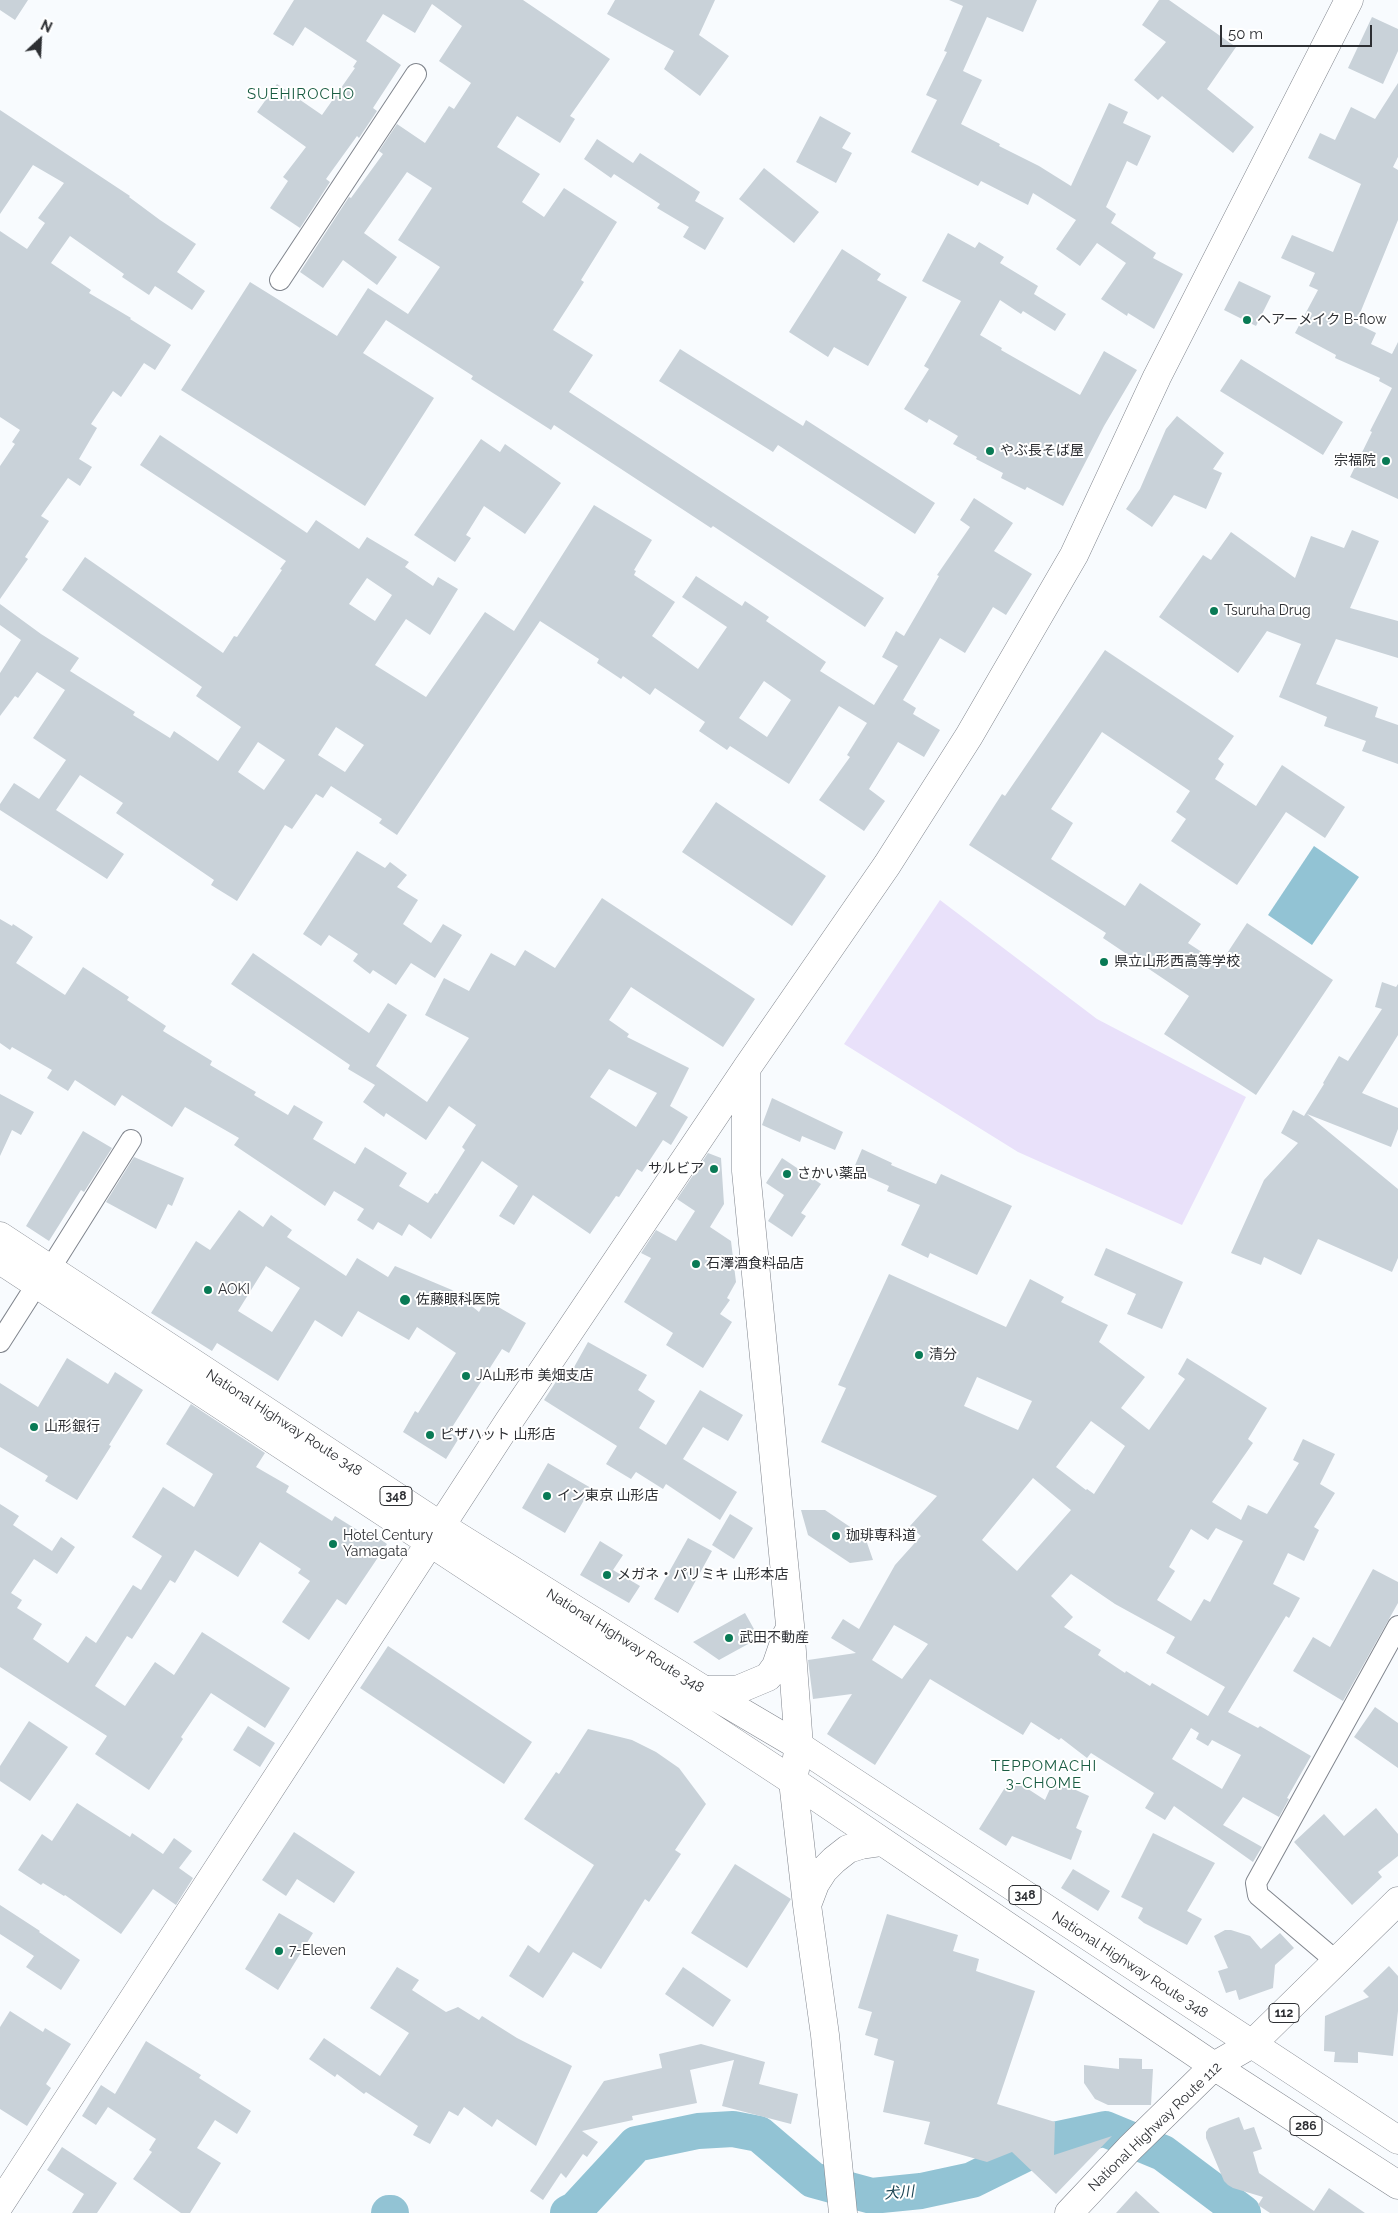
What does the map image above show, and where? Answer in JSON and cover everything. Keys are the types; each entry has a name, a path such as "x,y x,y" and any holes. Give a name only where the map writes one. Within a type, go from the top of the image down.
{"main road":[{"path":"0,2204 435,1535 746,1069 887,865 968,736 1074,556 1157,378 1349,0"},
{"path":"746,1069 746,1171 790,1625 798,1746 793,1781 807,1905 825,2036 843,2213"},
{"name":"National Highway Route 348","path":"0,1236 44,1276 435,1535 882,1842 1214,2066"},
{"name":"National Highway Route 348","path":"0,1260 44,1276"},
{"name":"National Highway Route 348","path":"435,1535 798,1746 1398,2140"},
{"path":"704,1690 737,1690 768,1677 776,1666 790,1625"},
{"path":"807,1905 815,1884 824,1870 834,1860 848,1849 882,1842"},
{"name":"National Highway Route 112","path":"1069,2213 1130,2148 1214,2066 1252,2044 1398,1901"},
{"name":"286","path":"1214,2066 1398,2185"}],"street":[{"path":"280,280 416,74"},
{"path":"0,1342 131,1140"},
{"path":"1336,1961 1258,1895 1256,1883 1398,1626"}],"shaded area":[{"path":"940,900 1097,1019 1246,1097 1182,1225 1018,1152 844,1044"}],"water":[{"path":"1314,846 1359,877 1312,945 1268,915"}],"building":[{"path":"0,0 28,0 15,20 0,10"},
{"path":"294,0 523,0 610,59 570,116 575,119 560,143 517,116 497,147 540,174 522,202 544,217 564,188 617,222 581,280 584,282 553,330 593,355 569,392 884,598 865,627 713,526 711,528 554,425 551,430 471,379 473,376 386,320 363,353 434,398 365,506 181,390 250,282 337,336 368,288 408,314 440,267 398,240 432,188 407,172 364,233 397,257 377,285 343,260 323,288 300,272 349,197 351,198 383,154 379,151 397,124 425,143 449,106 454,109 471,83 439,61 462,26 432,4 415,33 383,14 366,41 401,65 373,108 377,111 359,138 357,136 326,179 330,182 300,228 270,208 288,181 283,177 306,147 257,112 277,84 322,115 355,68 353,67 357,61 305,27 293,46 273,34"},
{"path":"615,0 715,0 699,35 729,56 700,96 664,69 674,51 607,14"},
{"path":"949,0 1037,0 1023,32 987,17 963,71 982,80 961,124 1000,144 999,146 1039,166 1071,186 1109,103 1128,112 1123,123 1151,136 1137,166 1127,161 1106,207 1116,214 1111,223 1156,253 1153,258 1183,274 1154,329 1128,313 1127,316 1101,299 1126,263 1097,243 1080,266 1056,249 1076,220 1033,193 1028,205 981,181 978,186 911,152 937,100 926,95 947,52 944,51 963,6"},
{"path":"1159,0 1169,0 1236,47 1207,89 1254,127 1233,153 1162,96 1158,100 1134,80 1166,42 1142,25"},
{"path":"1372,17 1398,29 1398,51 1383,84 1348,68"},
{"path":"1398,83 1398,157 1393,167 1398,170 1398,220 1356,323 1376,333 1371,344 1392,354 1398,342 1398,499 1350,477 1372,432 1370,431 1392,388 1379,381 1380,378 1335,358 1336,355 1295,333 1318,290 1309,286 1315,273 1281,258 1292,235 1333,252 1361,184 1308,158 1320,133 1335,140 1351,107 1375,119"},
{"path":"0,110 130,196 160,220 196,244 177,272 205,291 192,310 155,286 149,295 122,277 124,274 70,236 51,263 91,290 89,293 171,345 155,370 144,363 121,397 113,391 91,424 97,428 79,459 92,467 80,486 68,478 41,516 49,521 25,557 28,559 0,599 0,466 15,444 12,442 20,430 0,417 0,231 27,249 45,223 38,218 64,183 33,165 0,214"},
{"path":"820,116 851,133 842,148 852,153 836,183 796,162"},
{"path":"597,139 633,163 640,153 700,192 695,201 724,218 705,250 683,237 689,227 657,208 660,204 614,174 611,178 584,159"},
{"path":"764,168 819,212 794,243 739,199"},
{"path":"948,233 975,248 979,242 1004,257 1000,263 1038,286 1034,294 1066,314 1055,331 1023,311 1021,314 1000,300 980,335 1002,348 1001,350 1080,395 1104,351 1137,370 1104,426 1063,506 1027,487 1025,490 1001,478 1003,473 953,444 958,436 929,419 927,423 904,409 929,369 924,366 961,301 922,281"},
{"path":"842,249 881,274 877,280 907,297 868,366 834,347 828,357 789,332"},
{"path":"1239,281 1271,296 1256,326 1224,310"},
{"path":"680,349 803,426 806,420 935,503 915,534 778,445 773,452 659,381"},
{"path":"1241,359 1343,422 1323,455 1220,391"},
{"path":"1177,416 1224,453 1213,469 1222,473 1206,509 1174,495 1152,527 1126,509 1140,489 1166,429"},
{"path":"160,435 307,533 316,520 359,549 367,537 409,562 405,567 433,586 438,577 458,589 430,635 406,619 375,665 426,697 485,612 514,631 594,505 652,540 634,570 636,571 634,575 675,602 652,636 698,669 727,627 682,597 696,576 742,606 745,601 769,617 766,621 826,662 820,671 874,705 898,666 882,657 896,631 904,636 939,576 937,575 970,527 960,520 974,498 1013,523 994,551 1032,574 1006,615 993,607 965,653 940,638 903,700 916,708 913,714 940,730 924,757 898,742 869,789 885,801 864,831 819,800 850,757 847,755 867,723 839,706 789,784 730,746 727,750 699,731 705,722 655,688 650,695 623,676 621,679 597,663 599,659 540,621 397,835 379,823 382,819 331,786 323,798 316,794 292,829 285,825 237,901 211,885 214,880 116,813 123,803 80,775 56,810 124,854 107,879 0,810 0,804 14,783 39,799 66,760 33,738 65,690 37,672 18,698 15,696 0,716 0,673 21,640 0,625 0,604 41,634 79,658 70,671 135,712 133,715 170,738 174,731 218,761 241,727 196,696 202,687 62,590 85,557 223,653 234,636 237,637 282,570 280,569 286,561 140,465","holes":["367,578 392,595 375,621 349,604","764,681 791,700 767,737 739,718","336,727 364,745 345,772 318,755","258,742 285,760 264,790 238,772"]},
{"path":"481,439 500,452 505,444 561,483 525,534 484,506 466,535 471,538 455,562 414,535"},
{"path":"1352,530 1379,541 1350,608 1398,621 1398,658 1336,639 1316,684 1378,707 1375,717 1398,725 1398,764 1362,751 1366,741 1324,726 1327,717 1279,697 1301,644 1267,631 1238,673 1159,617 1203,555 1211,560 1231,532 1295,578 1311,536 1344,548"},
{"path":"1105,650 1234,736 1218,759 1224,764 1215,779 1256,806 1282,765 1345,807 1325,838 1286,812 1237,885 1171,841 1186,819 1176,812 1190,791 1102,732 1051,809 1073,823 1051,859 1125,906 1140,883 1201,924 1188,943 1220,964 1247,923 1333,980 1256,1095 1164,1034 1189,996 1103,938 1106,933 969,845 1002,794 1005,796"},
{"path":"716,802 826,876 792,926 682,852"},
{"path":"357,851 385,868 390,862 407,875 397,887 418,900 403,924 431,943 443,924 462,935 435,978 411,963 396,985 373,970 370,974 353,961 358,954 329,935 321,946 303,934"},
{"path":"602,898 755,999 723,1047 631,987 609,1020 629,1034 627,1037 689,1068 670,1106 688,1117 671,1145 663,1140 642,1172 637,1169 619,1197 616,1196 590,1234 533,1195 514,1225 499,1216 518,1186 482,1161 431,1239 409,1224 402,1236 378,1222 373,1230 357,1220 364,1209 334,1191 325,1206 234,1145 239,1138 185,1107 172,1127 122,1095 115,1106 75,1080 68,1091 47,1078 52,1070 12,1047 10,1050 0,1043 0,919 12,926 13,924 33,937 16,963 65,995 83,967 129,997 127,1000 166,1026 163,1031 212,1061 210,1065 256,1092 254,1095 288,1115 294,1105 323,1122 313,1139 355,1164 365,1147 407,1173 399,1186 428,1203 435,1193 437,1194 465,1150 462,1147 476,1125 449,1106 426,1140 386,1113 384,1117 363,1102 375,1085 348,1069 350,1065 231,984 253,953 369,1033 388,1003 407,1015 376,1066 427,1102 469,1038 425,1015 444,978 469,991 491,953 515,966 525,950 555,968","holes":["609,1069 657,1093 636,1127 590,1097"]},
{"path":"1382,982 1396,987 1398,984 1398,1035 1362,1093 1398,1108 1398,1129 1391,1147 1307,1114 1398,1189 1398,1258 1392,1272 1318,1239 1301,1275 1264,1257 1261,1265 1231,1253 1264,1180 1298,1143 1281,1133 1293,1110 1304,1116 1339,1056 1348,1061 1382,1009 1375,1007"},
{"path":"0,1094 34,1112 21,1135 12,1130 0,1156"},
{"path":"772,1098 843,1132 835,1150 802,1136 800,1142 762,1125"},
{"path":"83,1131 112,1148 84,1192 81,1190 49,1241 26,1226"},
{"path":"862,1149 892,1163 891,1165 936,1184 941,1174 1012,1206 977,1275 930,1253 928,1258 901,1245 920,1205 887,1191 889,1186 853,1170"},
{"path":"708,1153 721,1158 724,1204 710,1227 731,1241 736,1282 727,1298 730,1300 720,1314 732,1322 703,1368 666,1345 673,1333 624,1302 651,1258 641,1253 656,1230 676,1241 695,1211 677,1199"},
{"path":"134,1157 184,1178 172,1206 168,1204 156,1229 106,1202"},
{"path":"782,1158 821,1184 801,1213 806,1216 792,1237 768,1221 784,1195 766,1183"},
{"path":"239,1210 263,1227 271,1215 292,1230 287,1237 346,1276 357,1258 388,1277 395,1266 452,1290 479,1312 484,1303 486,1304 488,1301 526,1323 509,1353 502,1349 449,1432 459,1438 446,1459 403,1432 415,1411 418,1413 456,1353 417,1327 409,1340 358,1311 342,1337 315,1320 278,1381 217,1343 212,1351 151,1313 196,1241 210,1250","holes":["266,1266 300,1288 272,1332 238,1311"]},
{"path":"1106,1248 1183,1282 1162,1329 1127,1314 1136,1294 1094,1275"},
{"path":"889,1274 1006,1327 1030,1279 1064,1297 1061,1302 1108,1325 1099,1342 1145,1377 1121,1408 1149,1430 1185,1379 1178,1374 1187,1358 1267,1408 1248,1439 1253,1443 1212,1502 1241,1520 1248,1505 1267,1514 1299,1463 1293,1460 1303,1439 1335,1454 1320,1484 1335,1493 1314,1527 1319,1530 1304,1561 1288,1553 1273,1584 1300,1598 1289,1618 1286,1616 1228,1712 1258,1728 1260,1726 1311,1756 1287,1798 1289,1799 1279,1817 1243,1797 1223,1825 1262,1847 1253,1862 1174,1806 1165,1820 1145,1808 1154,1793 1091,1753 1087,1758 1061,1738 1059,1740 1031,1722 1023,1735 930,1679 875,1765 827,1734 852,1694 813,1699 808,1660 856,1653 831,1638 843,1619 859,1629 895,1565 921,1536 910,1526 937,1496 821,1442 846,1388 838,1385","holes":["977,1377 1032,1401 1018,1430 964,1406","1091,1421 1125,1446 1094,1494 1056,1467","1033,1478 1071,1510 1017,1571 982,1540","1216,1528 1243,1541 1210,1602 1204,1599 1191,1621 1157,1600 1175,1571 1169,1567 1191,1529 1208,1540","1071,1574 1115,1604 1175,1637 1166,1653 1225,1687 1208,1716 1152,1683 1150,1686 1126,1671 1125,1673 1098,1655 1101,1650 1064,1627 1073,1617 1051,1596","894,1625 928,1644 902,1679 872,1660","1191,1728 1199,1733 1196,1739 1208,1746 1212,1740 1241,1755 1222,1789 1172,1759"]},
{"path":"588,1342 647,1375 638,1390 655,1401 639,1428 666,1445 700,1390 743,1415 728,1441 703,1427 683,1459 737,1492 720,1520 666,1484 663,1489 636,1472 631,1479 606,1464 617,1446 544,1400 561,1374 568,1378"},
{"path":"67,1358 108,1384 115,1372 143,1390 77,1500 45,1481 48,1476 0,1447 0,1383 38,1407"},
{"path":"191,1404 265,1453 256,1467 289,1486 286,1492 332,1521 335,1516 367,1536 370,1532 387,1544 346,1605 337,1599 309,1640 282,1622 310,1581 298,1573 301,1569 260,1542 238,1577 195,1550 175,1583 170,1580 132,1639 127,1636 95,1686 125,1706 155,1662 174,1675 202,1632 290,1688 265,1728 211,1693 181,1737 183,1739 149,1790 95,1754 107,1736 0,1667 0,1504 19,1516 13,1525 52,1551 61,1537 75,1547 57,1574 34,1559 11,1593 22,1600 17,1608 42,1624 33,1639 68,1663 86,1636 96,1643 133,1585 141,1590 162,1556 132,1537 163,1487 194,1507 213,1474 166,1444"},
{"path":"548,1463 591,1488 565,1533 522,1508"},
{"name":"珈琲専科道","path":"801,1510 825,1510 865,1537 873,1560 850,1563 808,1535"},
{"path":"730,1514 753,1528 734,1559 712,1545"},
{"path":"688,1538 712,1551 678,1613 654,1599"},
{"path":"600,1541 623,1555 613,1570 640,1586 629,1603 580,1575"},
{"path":"1373,1569 1398,1582 1398,1603 1343,1701 1293,1671 1313,1637 1330,1647"},
{"path":"745,1613 759,1638 719,1660 693,1642"},
{"path":"388,1646 532,1742 504,1784 360,1688"},
{"path":"1375,1707 1398,1723 1398,1768 1354,1737"},
{"path":"29,1721 68,1747 30,1801 0,1781 0,1766"},
{"path":"248,1726 275,1743 260,1767 233,1750"},
{"path":"588,1729 632,1740 656,1752 679,1768 706,1804 675,1850 681,1854 649,1902 645,1899 601,1969 573,1952 543,1998 509,1976 528,1945 539,1953 594,1865 524,1819 556,1772 559,1774"},
{"path":"1011,1778 1045,1800 1054,1780 1089,1796 1076,1828 1082,1831 1071,1860 1012,1836 1006,1846 979,1829"},
{"path":"77,1803 130,1837 132,1833 163,1854 174,1838 192,1851 179,1868 193,1878 176,1905 153,1889 121,1934 65,1895 43,1883 41,1885 18,1870 42,1834 52,1841"},
{"path":"1376,1808 1398,1834 1398,1856 1378,1872 1382,1877 1352,1905 1294,1842 1324,1814 1344,1836"},
{"path":"294,1832 355,1872 334,1903 297,1879 286,1896 262,1880"},
{"path":"1153,1833 1215,1863 1187,1911 1202,1919 1187,1945 1144,1923 1138,1918 1143,1908 1121,1897"},
{"path":"735,1864 791,1899 747,1968 691,1933"},
{"path":"1073,1869 1110,1891 1098,1911 1061,1888"},
{"path":"0,1905 80,1960 61,1990 26,1967 34,1956 0,1934"},
{"name":"7-Eleven","path":"279,1913 313,1933 278,1990 245,1969"},
{"path":"887,1914 958,1935 953,1951 979,1959 976,1971 1035,1991 997,2104 1055,2122 1054,2155 1112,2136 1056,2194 1012,2152 987,2162 924,2144 930,2122 883,2112 894,2061 874,2055 878,2039 865,2035 872,2012 858,2008"},
{"path":"1225,1930 1250,1936 1261,1949 1280,1933 1294,1948 1275,1965 1273,1988 1239,2000 1236,1990 1226,1993 1218,1971 1228,1968 1214,1936"},
{"path":"1389,1966 1398,1976 1398,2011 1393,2056 1358,2052 1358,2063 1334,2062 1335,2052 1324,2051 1325,2016 1369,1997 1363,1991"},
{"path":"397,1967 419,1980 412,1990 446,2012 458,2007 479,2020 482,2016 517,2038 572,2066 536,2146 497,2119 492,2127 464,2107 458,2116 449,2111 430,2144 413,2135 418,2126 366,2092 364,2094 337,2074 335,2077 309,2059 324,2038 380,2076 409,2033 370,2008"},
{"path":"683,1967 731,2000 713,2027 665,1994"},
{"path":"10,2011 43,2032 45,2028 71,2044 46,2084 51,2088 27,2126 0,2109 0,2027"},
{"path":"146,2041 201,2075 199,2078 251,2111 237,2134 215,2120 197,2148 221,2163 190,2213 181,2213 133,2179 152,2152 149,2150 156,2139 108,2107 96,2125 82,2116 101,2085 115,2094"},
{"path":"701,2044 765,2062 759,2084 798,2094 791,2124 722,2106 734,2060 690,2070 697,2103 632,2116 633,2120 582,2131 598,2142 587,2157 583,2154 566,2178 561,2173 543,2200 530,2191 604,2081 662,2068 659,2054"},
{"path":"1119,2058 1142,2059 1142,2069 1153,2069 1151,2105 1108,2105 1095,2099 1084,2083 1084,2065 1119,2069"},
{"path":"1239,2117 1244,2130 1254,2127 1262,2149 1253,2152 1259,2173 1314,2211 1329,2188 1365,2213 1270,2213 1258,2205 1263,2197 1228,2185 1224,2181 1206,2138 1206,2132 1209,2128"},
{"path":"62,2147 117,2183 97,2213 72,2213 84,2194 47,2170"},
{"path":"1136,2191 1160,2213 1116,2213"}],"waterway":[{"name":"犬川","path":"568,2213 576,2209 636,2144 698,2131 733,2129 759,2134 813,2180 872,2196 921,2191 972,2180 1053,2140 1105,2129 1163,2153 1243,2213"}],"place":[{"name":"ヘアーメイク B-flow","path":"1247,320"},
{"name":"やぶ長そば屋","path":"990,451"},
{"name":"宗福院","path":"1386,461"},
{"name":"Tsuruha Drug","path":"1214,611"},
{"name":"県立山形西高等学校","path":"1104,962"},
{"name":"サルビア","path":"714,1169"},
{"name":"さかい薬品","path":"787,1174"},
{"name":"石澤酒食料品店","path":"696,1264"},
{"name":"AOKI","path":"208,1290"},
{"name":"佐藤眼科医院","path":"405,1300"},
{"name":"清分","path":"919,1355"},
{"name":"JA山形市 美畑支店","path":"466,1376"},
{"name":"山形銀行","path":"34,1427"},
{"name":"ピザハット 山形店","path":"430,1435"},
{"name":"イン東京 山形店","path":"547,1496"},
{"name":"珈琲専科道","path":"836,1536"},
{"name":"Hotel Century Yamagata","path":"333,1544"},
{"name":"メガネ・パリミキ 山形本店","path":"607,1575"},
{"name":"武田不動産","path":"729,1638"},
{"name":"7-Eleven","path":"279,1951"}],"district":[{"name":"SUEHIROCHO","path":"301,94"},
{"name":"TEPPOMACHI 3-CHOME","path":"1044,1774"}]}
